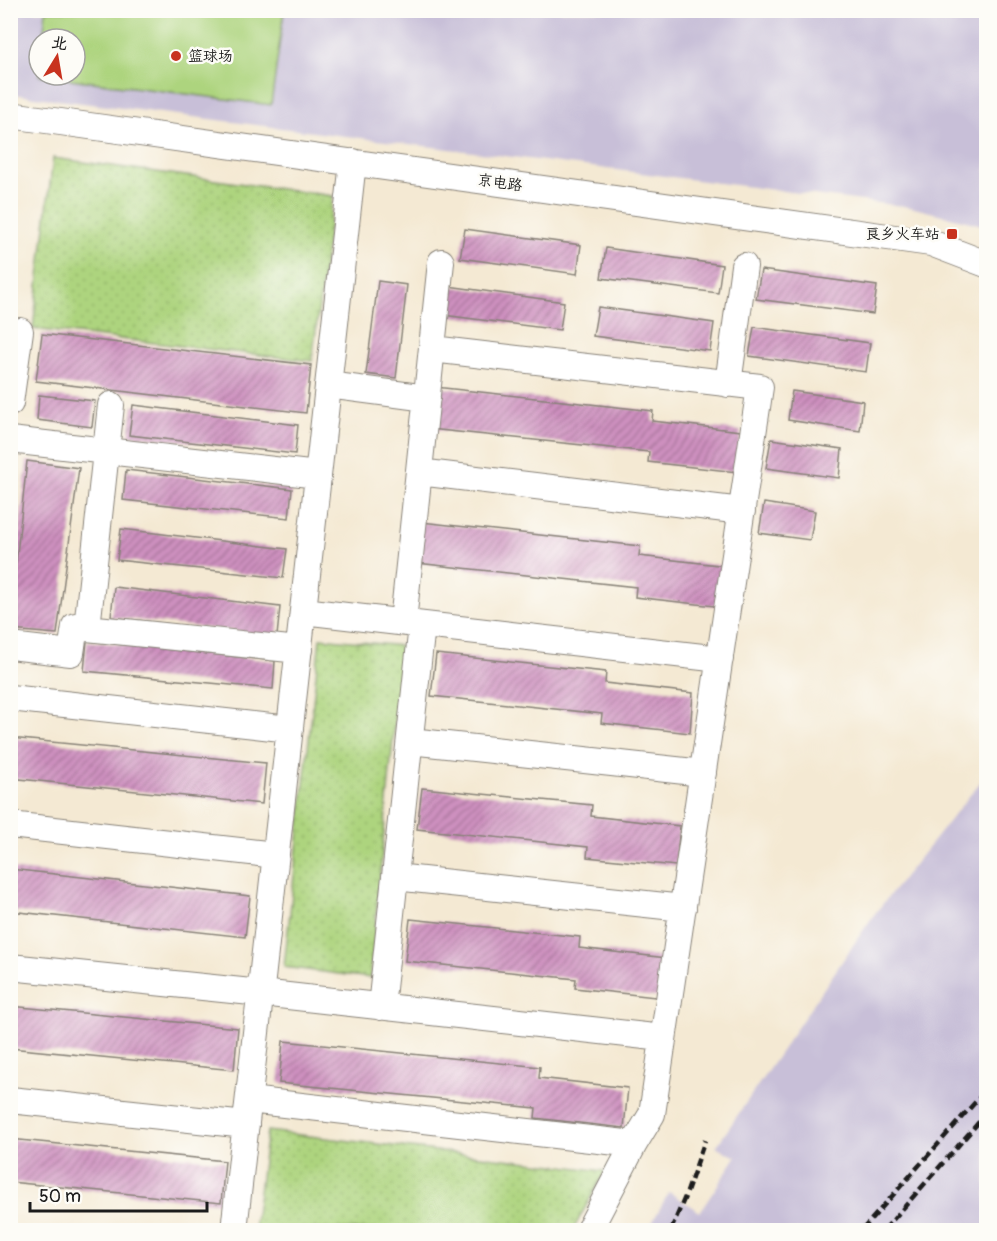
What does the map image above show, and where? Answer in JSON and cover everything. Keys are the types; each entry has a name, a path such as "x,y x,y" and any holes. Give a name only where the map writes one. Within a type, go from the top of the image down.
{"street":[{"name":"京电路","path":"10,115 931,243 987,264"},
{"path":"234,1230 353,162"},
{"path":"381,1007 410,741 419,472 441,262"},
{"path":"728,384 744,266"},
{"path":"10,403 20,331"},
{"path":"432,349 760,387 652,1114 589,1230"},
{"path":"328,384 427,398"},
{"path":"87,628 111,405"},
{"path":"10,440 318,475"},
{"path":"419,472 742,511"},
{"path":"303,611 720,659"},
{"path":"10,646 71,653 75,626 298,650"},
{"path":"10,698 290,729"},
{"path":"410,741 703,773"},
{"path":"10,825 276,855"},
{"path":"395,877 682,908"},
{"path":"10,967 663,1038"},
{"path":"10,1100 248,1112 634,1144"}],"shaded area":[{"path":"11,11 986,11 986,226 910,207 11,94"},
{"path":"986,775 986,1230 648,1230 669,1192 700,1212 736,1157 716,1147 873,916"}],"green space":[{"name":"篮球场","path":"46,11 284,11 271,105 87,81 87,27 44,27"},
{"path":"53,158 333,196 312,361 33,329"},
{"path":"320,638 402,646 370,978 284,967"},
{"path":"267,1131 605,1171 573,1230 254,1230"}],"building":[{"path":"465,229 581,245 577,274 460,258"},
{"path":"606,248 722,265 718,293 601,278"},
{"path":"761,270 877,286 873,314 756,299"},
{"path":"378,281 407,285 396,378 366,374"},
{"path":"448,286 564,302 560,330 443,315"},
{"path":"598,307 714,323 710,351 593,336"},
{"path":"754,327 870,343 866,372 749,356"},
{"path":"42,334 311,365 306,413 36,381"},
{"path":"435,387 653,411 652,421 741,431 737,472 648,462 649,452 430,429"},
{"path":"792,391 863,401 860,431 788,420"},
{"path":"39,395 95,401 92,427 37,420"},
{"path":"133,405 298,425 295,454 129,435"},
{"path":"771,439 842,449 839,478 766,468"},
{"path":"27,461 79,468 57,634 10,630"},
{"path":"126,470 292,489 289,518 123,500"},
{"path":"764,503 815,511 810,540 759,533"},
{"path":"421,522 640,546 639,556 727,566 723,607 635,597 636,587 417,563"},
{"path":"121,529 287,549 283,578 117,560"},
{"path":"114,587 280,607 277,636 111,617"},
{"path":"87,641 275,661 273,689 84,671"},
{"path":"436,654 606,672 605,683 693,693 690,733 601,723 602,714 431,696"},
{"path":"10,738 266,763 262,804 10,778"},
{"path":"422,788 592,805 591,816 680,826 676,866 587,857 588,847 417,829"},
{"path":"10,869 250,896 245,937 10,911"},
{"path":"410,919 580,937 579,948 667,958 664,998 575,988 576,979 405,961"},
{"path":"10,1006 238,1028 234,1070 10,1048"},
{"path":"283,1041 540,1067 539,1078 628,1088 624,1128 535,1118 536,1108 279,1083"},
{"path":"10,1139 225,1161 221,1203 10,1182"}],"railway":[{"path":"862,1230 986,1090"},
{"path":"884,1230 986,1114"},
{"path":"671,1230 705,1140"}],"place":[{"name":"篮球场","path":"176,56"},
{"name":"良乡火车站","path":"952,234"}]}
